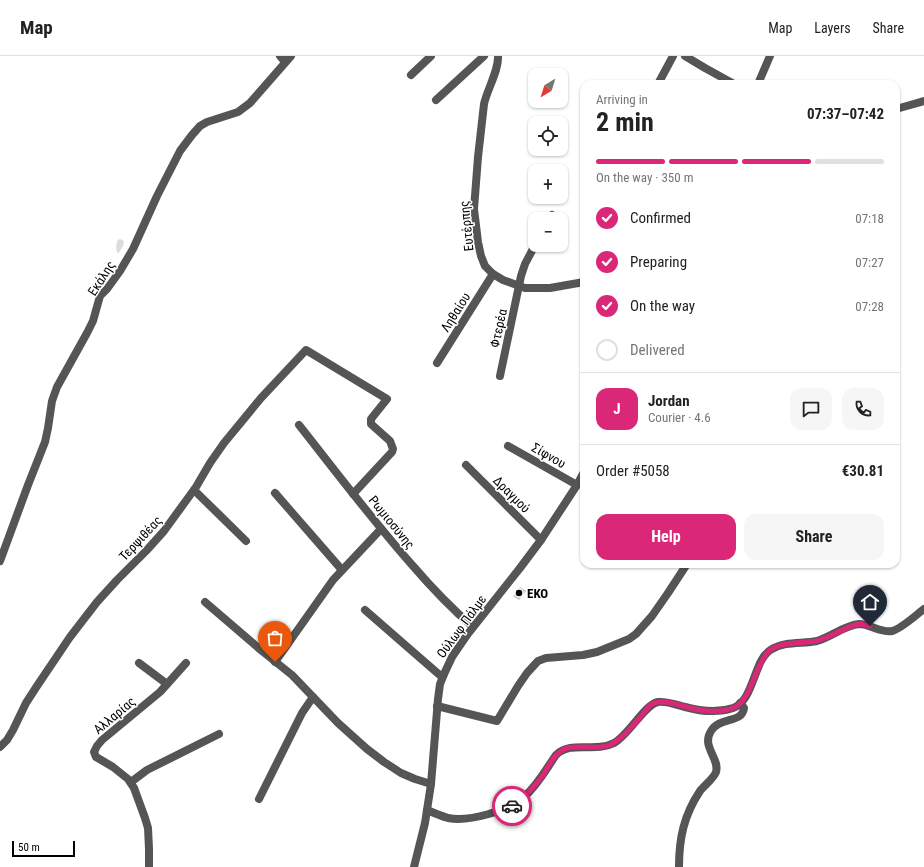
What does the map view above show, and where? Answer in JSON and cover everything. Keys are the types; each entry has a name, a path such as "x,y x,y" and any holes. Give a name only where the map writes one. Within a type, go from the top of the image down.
{"street":[{"path":"411,75 431,56"},
{"path":"436,100 484,56"},
{"name":"Ευτέρπης","path":"498,56 498,62 484,104 474,203 476,228 481,256 485,266 493,274 503,280 525,288 550,288 580,283"},
{"path":"660,80 673,56"},
{"path":"685,56 693,58 728,80"},
{"path":"760,80 770,56"},
{"name":"Εκάλης","path":"0,561 45,442 52,401 57,387 87,333 93,320 100,296 120,271 133,249 180,151 200,126 207,122 238,112 250,103 285,58"},
{"path":"900,108 924,101"},
{"name":"Φτερέα","path":"500,376 519,286 525,264 531,252"},
{"name":"Ληθαίου","path":"437,363 493,274"},
{"name":"Τερψιθέας","path":"0,748 14,730 26,703 37,686 90,610 116,580 154,542 194,490 224,443 261,398 306,350 387,399 371,419 371,424 390,441 393,449 353,494"},
{"name":"Ρωμιοσύνης","path":"299,425 381,529 441,598 473,627"},
{"name":"Σίφνου","path":"508,446 577,485"},
{"name":"Δραγμού","path":"466,465 541,540"},
{"name":"Ούλωφ Πάλμε","path":"414,867 425,827 431,784 437,706 442,677 452,657 473,627 541,540 580,479"},
{"path":"194,490 246,541"},
{"path":"275,493 342,570"},
{"path":"275,662 333,580 381,529"},
{"path":"437,706 497,721 518,686 538,661 551,657 583,655 597,652 629,639 636,634 652,616 684,568"},
{"path":"204,602 296,679 351,735 379,758 401,773 431,784"},
{"path":"427,810 443,817 460,818 489,813 508,807 517,802 532,788 556,755 561,751 568,748 602,747 610,745 622,737 654,703 660,702 710,711 735,707 740,703 749,689 763,658 772,648 793,643 817,641 858,624 887,631 894,630 924,609"},
{"path":"365,610 442,677"},
{"path":"140,663 167,684"},
{"name":"Αλλαρίας","path":"149,867 149,837 147,823 131,782 113,767 96,757 94,750 102,740 167,684 186,663"},
{"path":"259,798 302,713 313,696"},
{"path":"679,867 681,837 686,818 701,790 716,772 716,764 708,745 709,734 719,723 737,718 741,715 744,708 740,703"},
{"path":"131,782 147,770 219,734"}],"shaded area":[{"path":"120,239 124,241 118,254 116,246 118,240"}],"building":[{"path":"520,587 526,591 519,600 513,596"}],"way so far":[{"path":"275,662 300,682 338,723 367,749 401,773 431,784 427,810 443,817 460,818 479,816 512,806"}],"place":[{"name":"EKO","path":"519,593"}],"route":[{"path":"512,806 532,788 556,755 561,751 568,748 594,748 610,745 622,737 654,703 660,702 710,711 724,710 735,707 745,696 763,658 772,648 793,643 817,641 855,625 861,624 870,626"}]}
